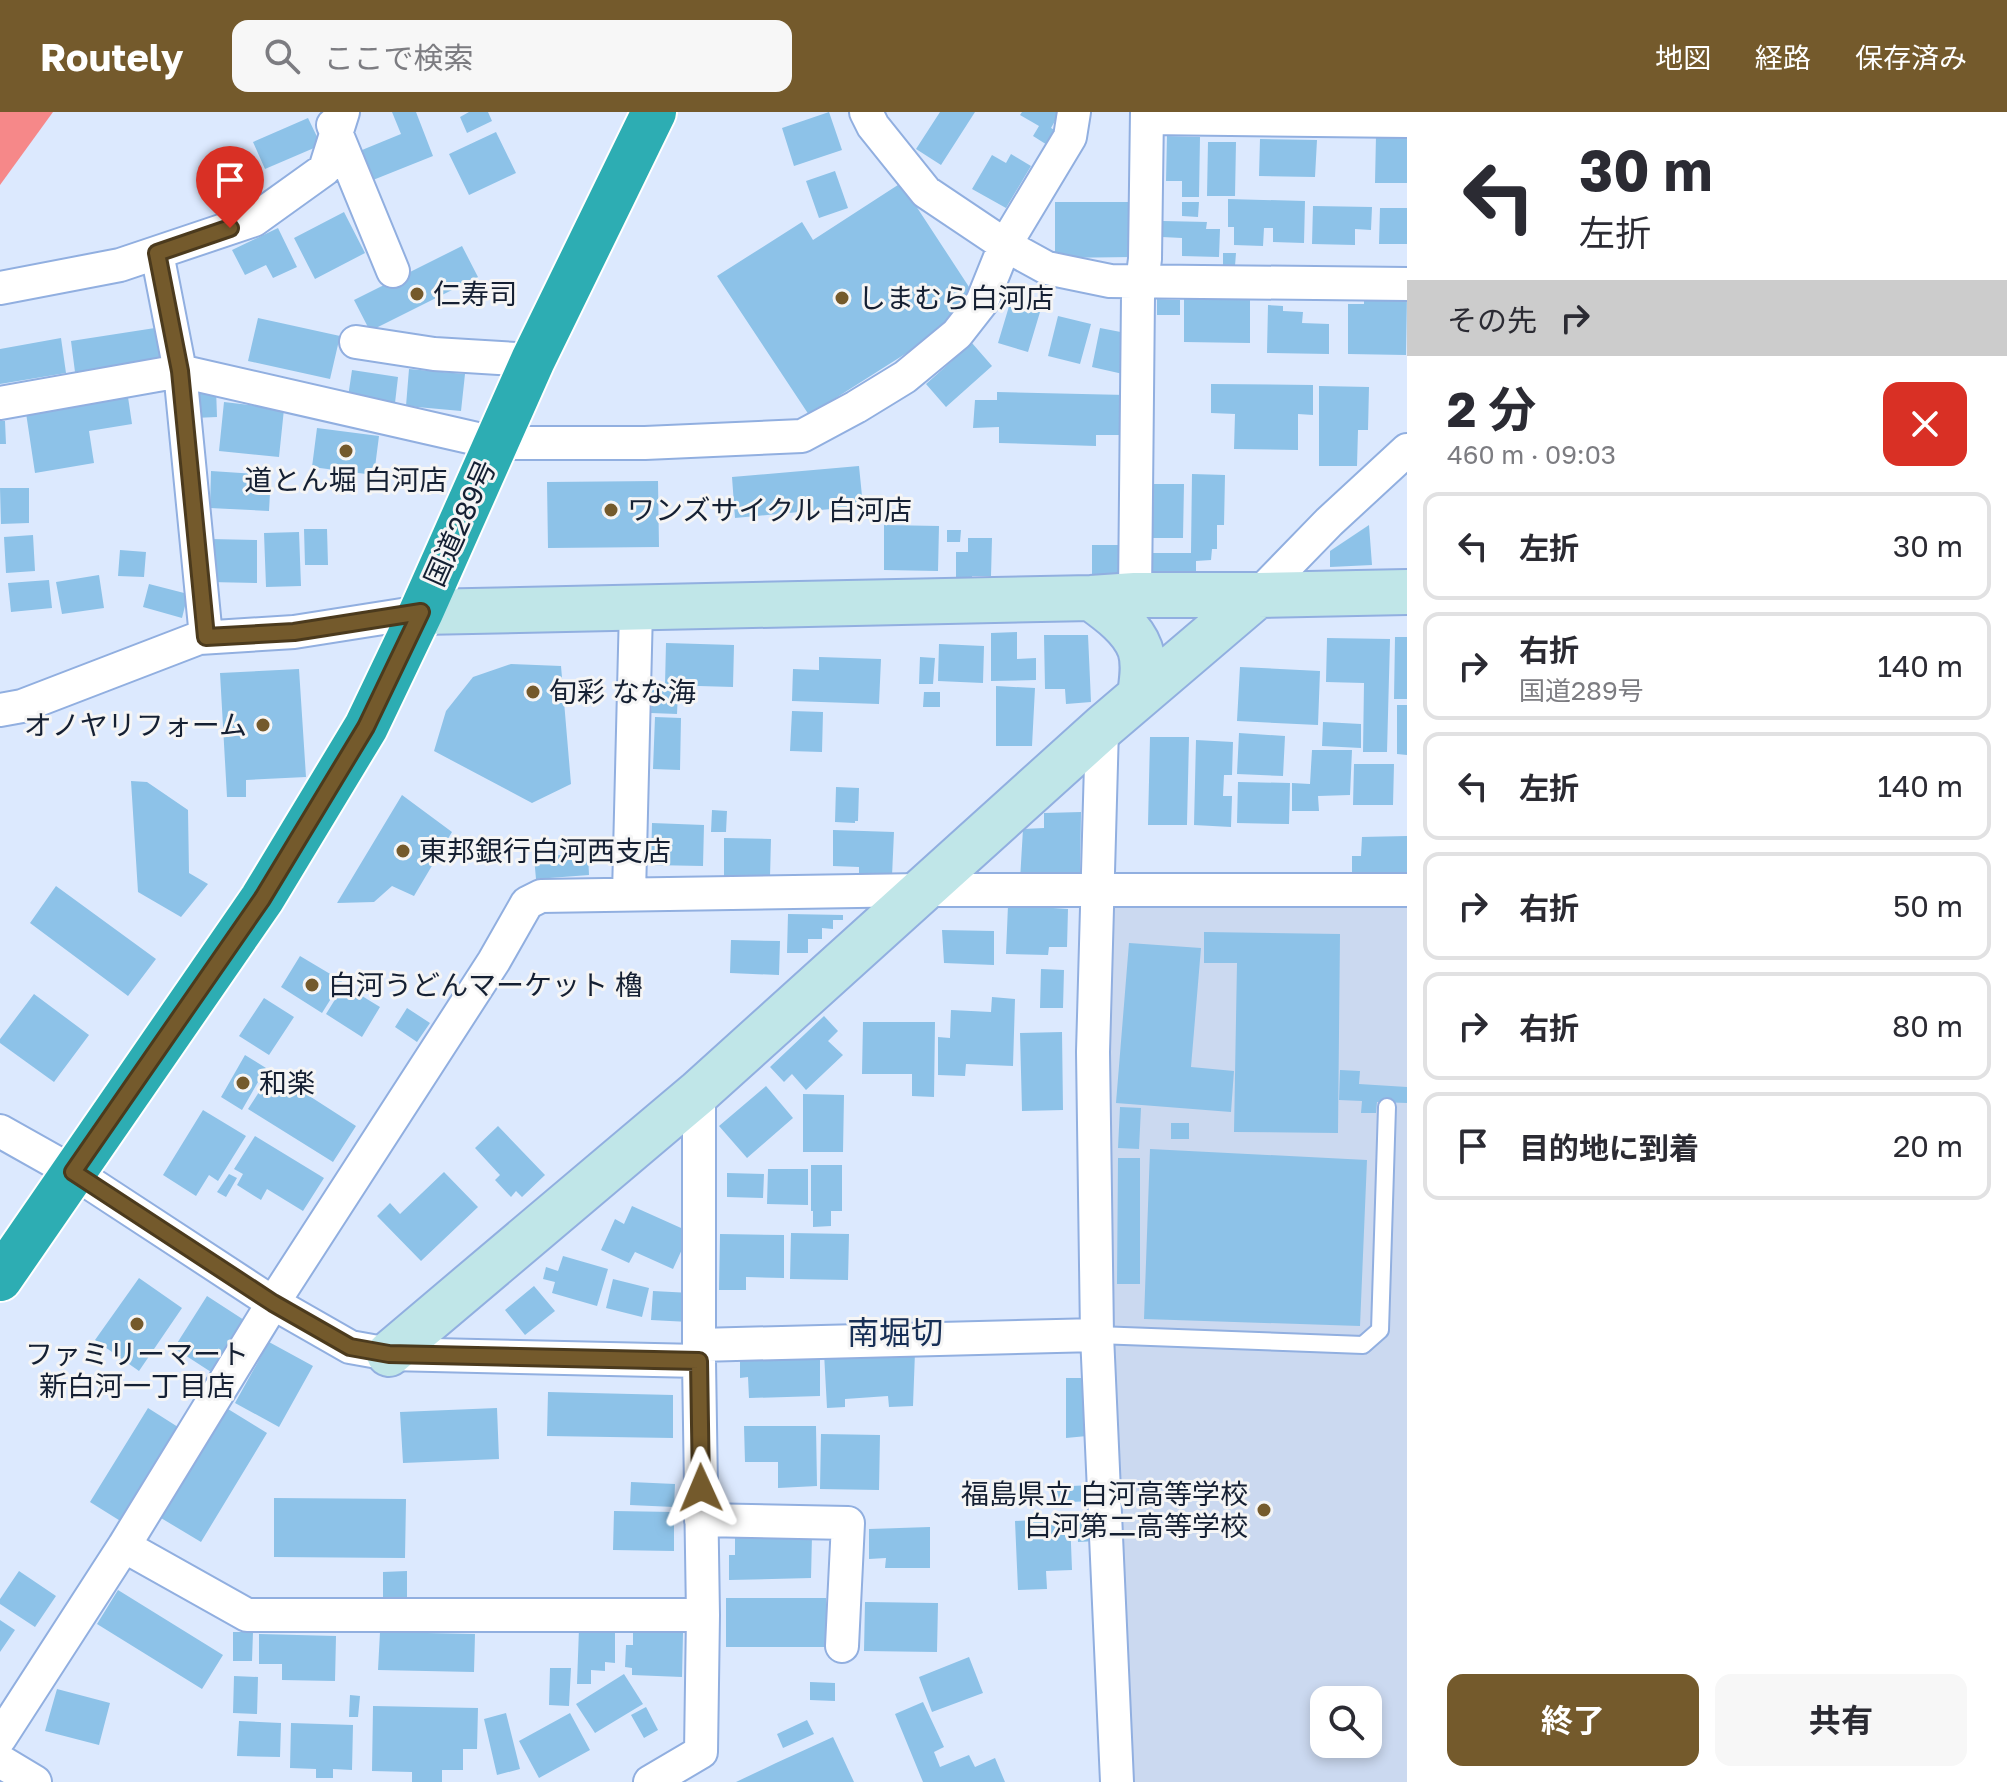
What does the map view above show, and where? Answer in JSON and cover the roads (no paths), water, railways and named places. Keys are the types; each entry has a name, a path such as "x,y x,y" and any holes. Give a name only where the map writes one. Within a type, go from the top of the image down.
{"highway":[{"name":"国道289号","path":"0,1279 262,899 366,727 421,612 533,360 654,112"}],"street":[{"path":"866,112 873,126 926,192 1005,245 1047,268 1110,281 1407,284"},
{"path":"0,403 180,371 495,443 645,443 802,436 905,377 957,334 982,302 1005,245 1070,137 1074,112"},
{"path":"1135,595 1138,296 1145,259 1147,115 1407,121"},
{"path":"0,288 120,265 254,220 325,169 335,119"},
{"path":"335,119 393,271"},
{"path":"157,253 180,371 206,637"},
{"path":"356,342 434,354 533,360"},
{"path":"389,1354 699,1092 1102,728 1258,595 1329,522 1407,450"},
{"path":"0,710 22,706 199,638 294,632 421,612 1135,595 1407,592"},
{"path":"1091,598 1118,619 1140,650 1143,671 1140,695"},
{"path":"629,894 636,609"},
{"path":"1102,728 1093,1052 1097,1335 1117,1782"},
{"path":"0,1738 124,1546 273,1303 494,961 527,903 541,896 629,894 921,890 1407,890"},
{"path":"650,1782 701,1752 703,1615 699,1092"},
{"path":"0,1131 73,1172 273,1303 350,1347 389,1354 699,1353 1097,1335"},
{"path":"701,1520 848,1523 842,1646"},
{"path":"124,1546 247,1615 703,1615"},
{"path":"0,1761 35,1782"}],"lane":[{"path":"1097,1335 1363,1345 1380,1330 1387,1107"}],"place":[{"name":"仁寿司","path":"417,294"},
{"name":"しまむら白河店","path":"842,298"},
{"name":"道とん堀 白河店","path":"346,451"},
{"name":"ワンズサイクル 白河店","path":"611,510"},
{"name":"旬彩 なな海","path":"533,692"},
{"name":"オノヤリフォーム","path":"263,725"},
{"name":"東邦銀行白河西支店","path":"403,851"},
{"name":"白河うどんマーケット 櫓","path":"312,985"},
{"name":"和楽","path":"243,1083"},
{"name":"ファミリーマート 新白河一丁目店","path":"137,1324"},
{"name":"福島県立 白河高等学校 白河第二高等学校","path":"1264,1510"}],"district":[{"name":"南堀切","path":"895,1333"}]}
